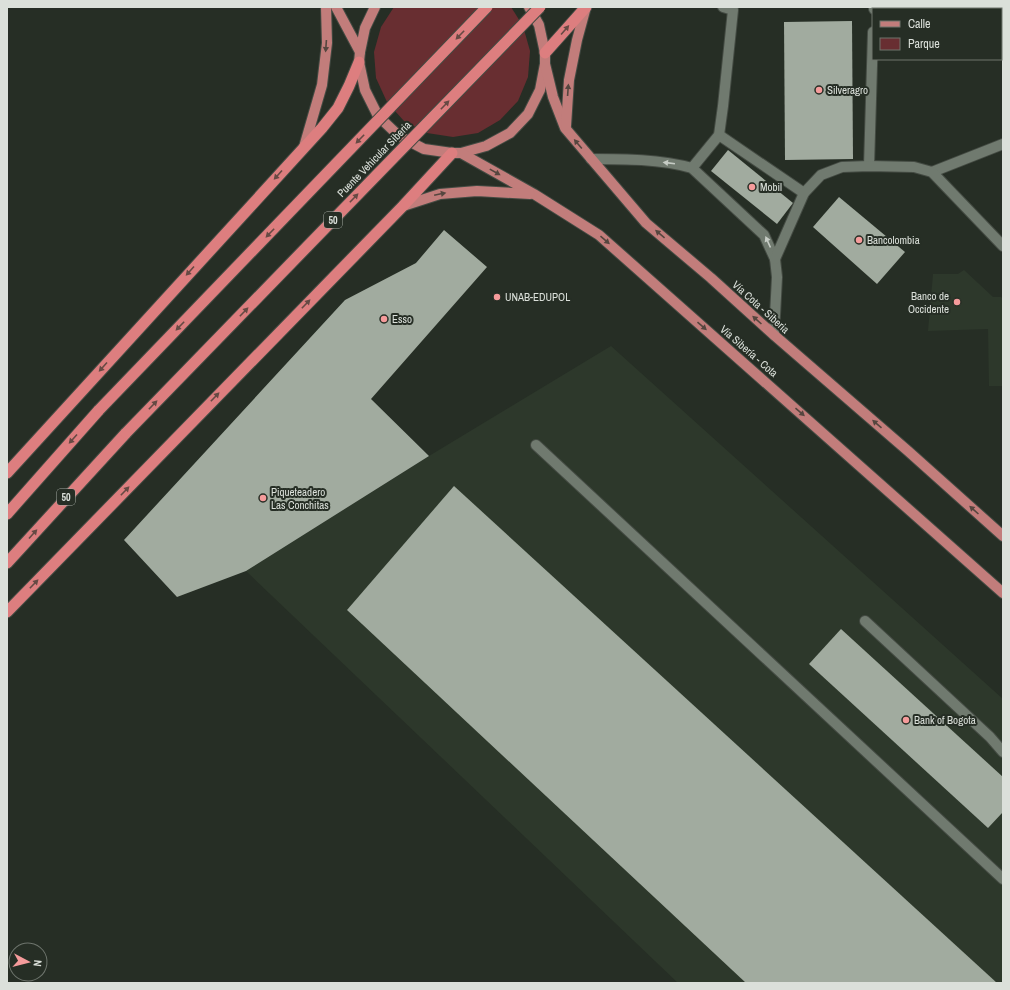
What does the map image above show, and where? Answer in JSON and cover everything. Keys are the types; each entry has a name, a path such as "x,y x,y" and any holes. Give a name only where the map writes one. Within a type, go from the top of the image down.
{"highway":[{"path":"7,514 99,410 487,7"},
{"name":"Puente Vehicular Siberia","path":"7,563 126,433 540,7"},
{"path":"545,59 586,7"},
{"path":"7,472 322,128 338,108 349,86 359,57"},
{"path":"7,612 353,256 457,153"}],"main road":[{"path":"304,147 322,85 327,43 326,7"},
{"path":"336,7 359,57 365,90 378,116 399,136 424,149 457,153 486,146 510,133 528,114 540,90 545,59"},
{"path":"359,57 365,28 375,7"},
{"name":"Vía Cota - Siberia","path":"529,7 539,25 553,97 566,128 646,223 711,278 1003,536"},
{"path":"566,128 569,80 577,40 586,7"},
{"name":"Vía Sibería - Cota","path":"457,153 534,194 599,235 1003,593"},
{"path":"403,206 440,194 477,191 534,194"}],"lane":[{"path":"692,168 720,135 735,8 723,7"},
{"path":"869,166 872,60"},
{"path":"720,135 804,193"},
{"path":"932,172 1003,144"},
{"path":"591,159 620,159 655,162 681,165 692,168 764,235 775,259 777,277 774,335"},
{"path":"775,259 804,193 821,175 842,167 914,167 932,172 1003,246"},
{"path":"536,445 1003,879"},
{"path":"865,621 990,737 1003,752"}],"shaded area":[{"path":"964,270 993,297 1001,297 1003,299 1003,386 989,386 988,329 928,331 933,274 958,274"},
{"path":"611,346 1003,699 1003,983 678,983 246,571 429,456"}],"green space":[{"path":"394,7 511,7 523,26 530,51 528,77 518,101 500,120 478,133 453,137 427,133 404,121 387,102 376,78 374,52 381,27"}],"building":[{"name":"Silveragro","path":"852,21 853,159 785,160 784,22"},
{"name":"Mobil","path":"728,150 793,203 777,224 711,171"},
{"name":"Bancolombia","path":"839,197 905,252 877,284 813,227"},
{"name":"Piqueteadero Las Conchitas","path":"444,230 487,267 371,399 429,456 246,571 177,597 124,540 345,300 416,263"},
{"path":"454,486 997,983 746,983 347,610"},
{"name":"Bank of Bogota","path":"841,629 1003,777 1003,812 988,828 809,664"}],"place":[{"name":"Silveragro","path":"819,90"},
{"name":"Mobil","path":"752,187"},
{"name":"Bancolombia","path":"859,240"},
{"name":"UNAB-EDUPOL","path":"497,297"},
{"name":"Banco de Occidente","path":"957,302"},
{"name":"Esso","path":"384,319"},
{"name":"Piqueteadero Las Conchitas","path":"263,498"},
{"name":"Bank of Bogota","path":"906,720"}]}
